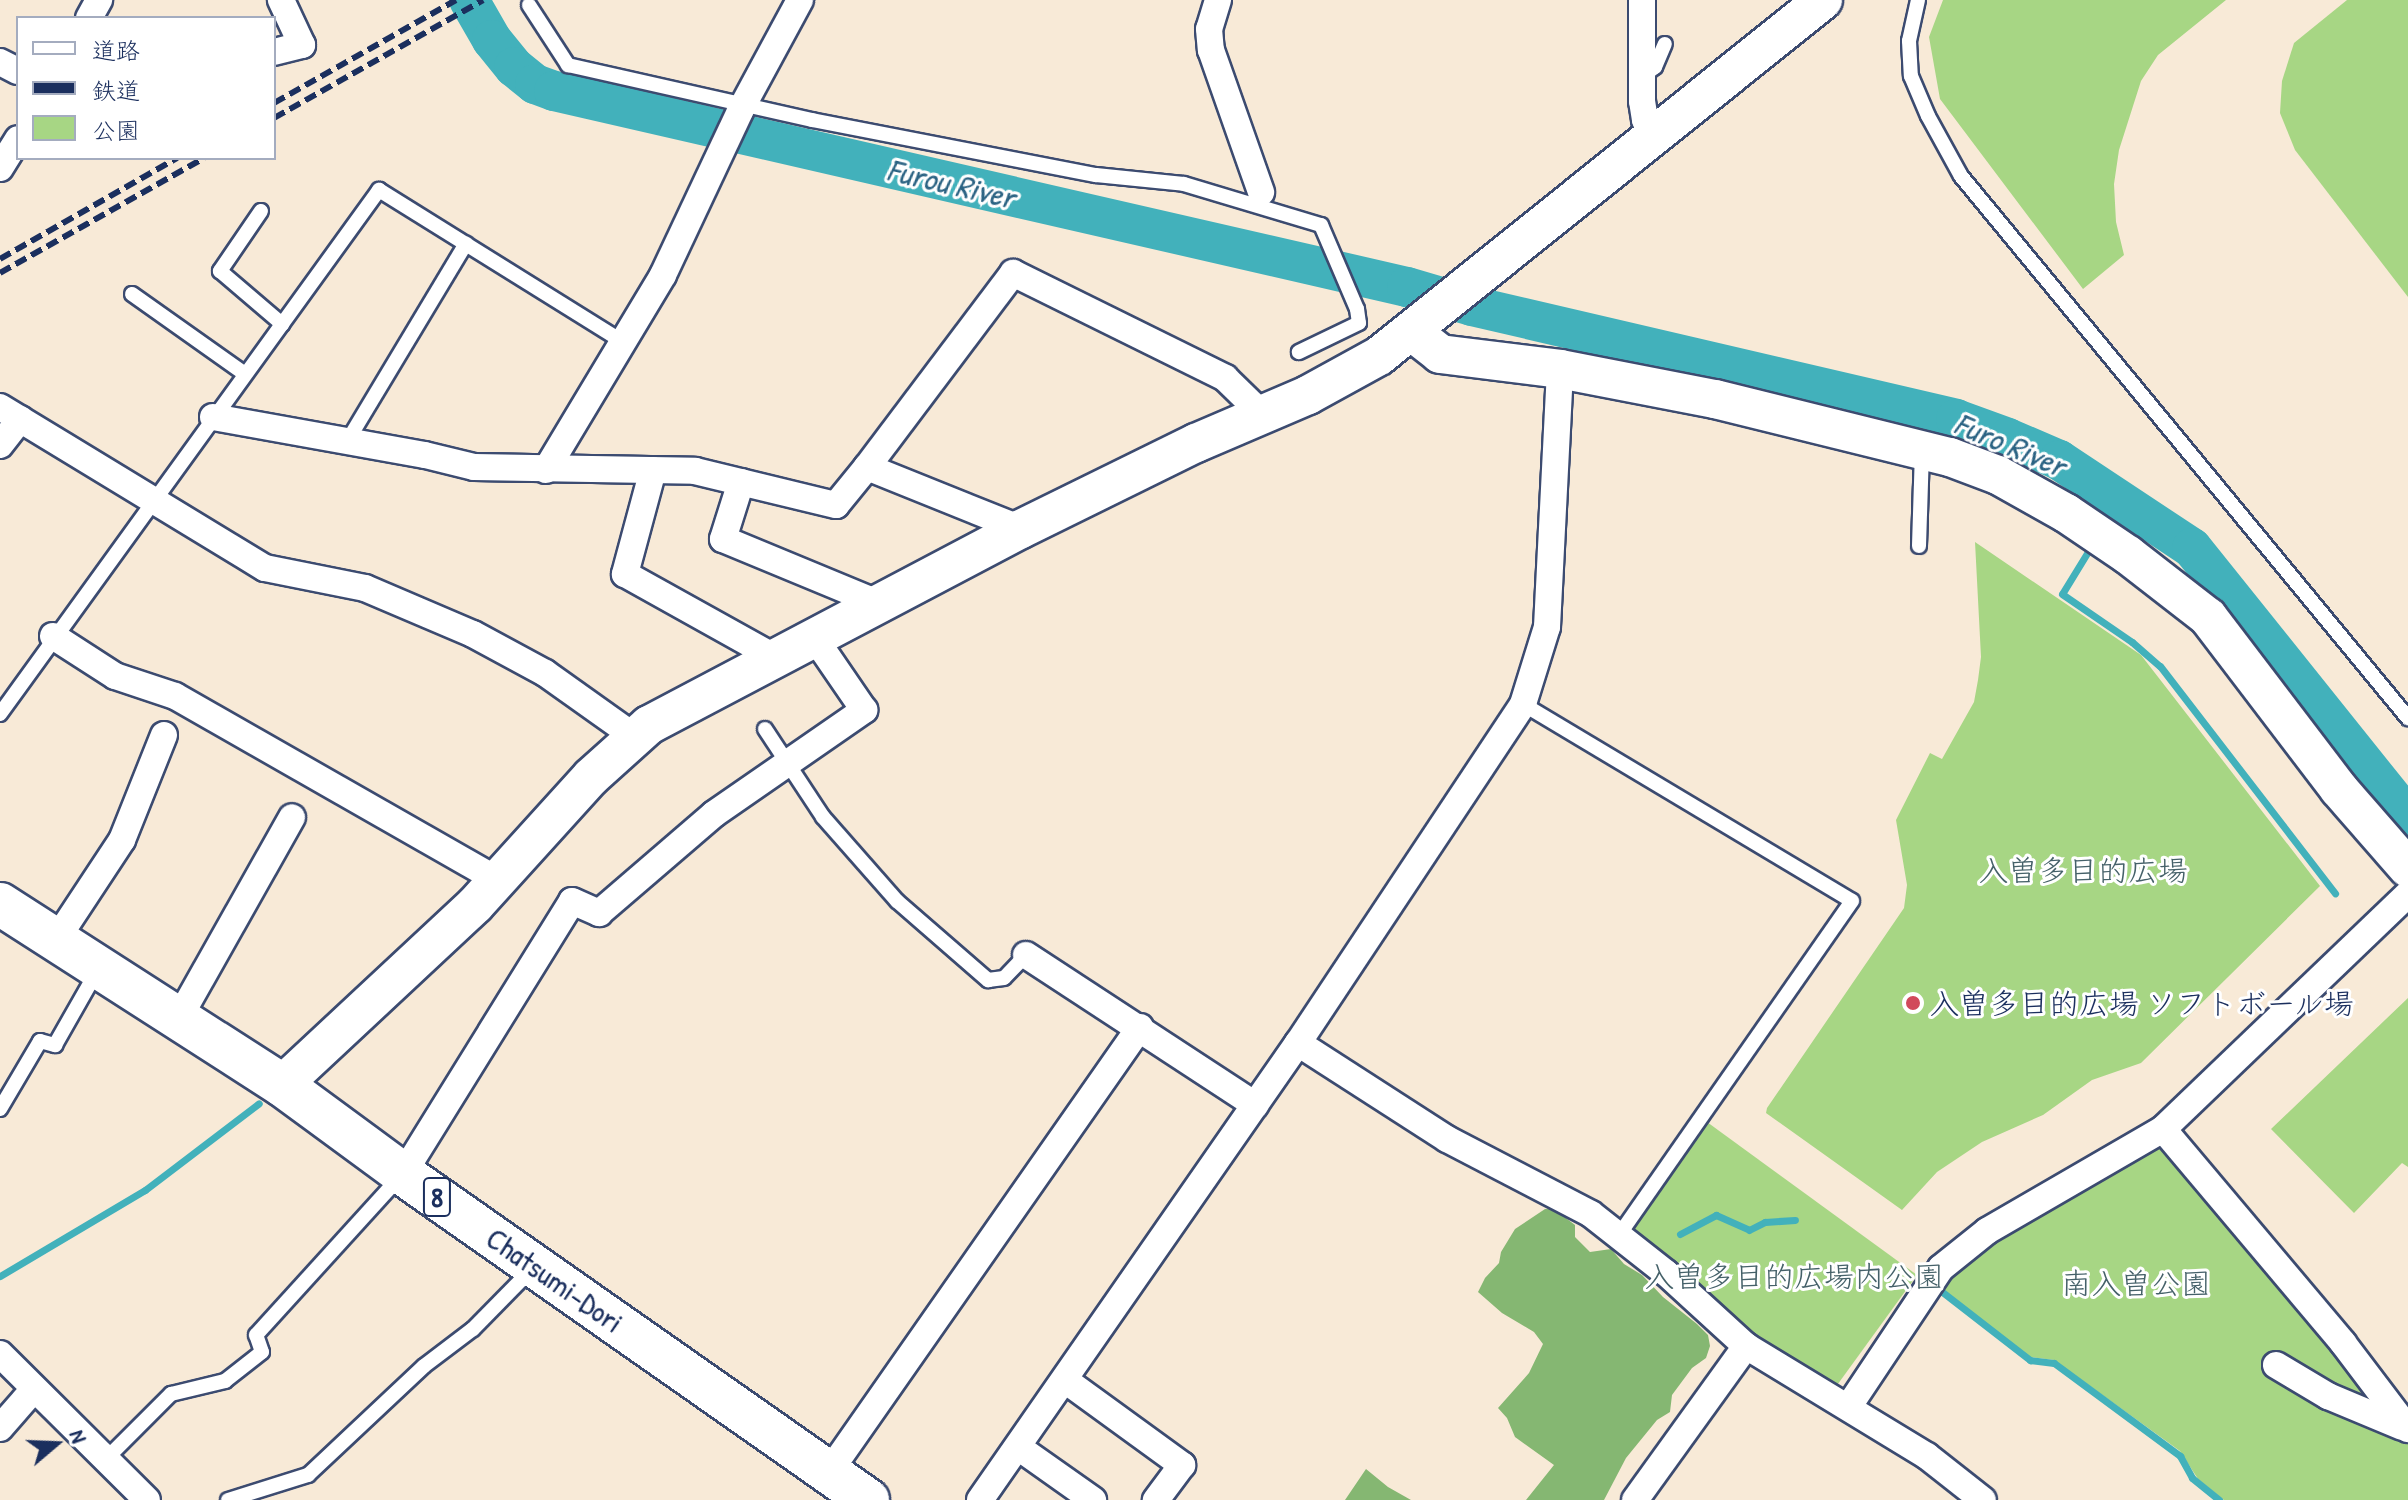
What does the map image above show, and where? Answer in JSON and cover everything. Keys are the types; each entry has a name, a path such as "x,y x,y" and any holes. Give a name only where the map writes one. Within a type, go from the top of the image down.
{"main road":[{"name":"Chatsumi-Dori","path":"0,904 180,1016 282,1085 403,1174 536,1264 868,1500"}],"street":[{"path":"546,470 663,275 740,114 800,0"},
{"path":"1218,0 1209,29 1211,50 1261,192"},
{"path":"1642,0 1645,120 1653,133"},
{"path":"282,1085 499,881 591,777 635,737 676,708 816,640 1021,529 1261,413 1308,395 1366,333 1418,325 1653,133 1823,0"},
{"path":"276,52 302,45 286,2"},
{"path":"0,168 16,142"},
{"path":"213,417 348,440 474,467 695,471 836,505 1013,273 1225,378 1261,413"},
{"path":"1418,325 1440,354 1560,369 1740,405 1922,451 1998,475 2066,513 2128,555 2208,617 2339,789 2408,868"},
{"path":"980,1500 1298,1043 1523,704 1547,627 1560,369"},
{"path":"0,445 10,413 265,568 365,588 473,634 545,673 635,737"},
{"path":"867,467 1021,529"},
{"path":"653,470 625,574 778,659"},
{"path":"741,482 723,539 882,605"},
{"path":"53,636 115,676 175,696 499,881"},
{"path":"403,1174 572,901 599,913 714,814 864,710 816,640"},
{"path":"56,940 122,840 164,735"},
{"path":"180,1016 292,817"},
{"path":"1849,1406 1941,1268 1987,1231 2163,1129 2408,894"},
{"path":"1026,955 1255,1105"},
{"path":"829,1472 1140,1027"},
{"path":"1298,1043 1447,1139 1591,1214 1746,1346 1927,1456 1983,1500"},
{"path":"2163,1129 2343,1343 2406,1428"},
{"path":"1635,1500 1746,1346"},
{"path":"0,1354 147,1500"},
{"path":"2276,1365 2328,1396 2406,1428"},
{"path":"1065,1380 1182,1465 1156,1500"},
{"path":"0,1428 34,1389"},
{"path":"1018,1447 1093,1500"}],"lane":[{"path":"1918,0 1909,41 1911,76 1928,116 1961,176 2408,718"},
{"path":"529,5 568,65 740,114 1096,175 1184,184 1321,225 1366,333 1330,334 1299,352"},
{"path":"1643,76 1655,67 1665,44"},
{"path":"0,714 53,636 379,190 622,341"},
{"path":"261,211 220,271 282,324"},
{"path":"348,440 466,244"},
{"path":"132,294 245,374"},
{"path":"1919,546 1922,451"},
{"path":"1523,704 1852,901 1619,1235"},
{"path":"765,729 823,817 897,901 988,980 1004,978 1026,955"},
{"path":"0,1109 40,1041 55,1045 99,968"},
{"path":"107,1458 171,1394 225,1381 262,1352 256,1335 403,1174"},
{"path":"228,1500 308,1475 424,1366 473,1329 536,1264"}],"green space":[{"path":"1943,0 2226,0 2158,55 2141,81 2119,150 2114,184 2116,222 2124,255 2083,289 1940,99 1929,37"},
{"path":"2347,0 2408,0 2408,297 2295,150 2280,113 2282,81 2294,43"},
{"name":"入曽多目的広場","path":"1975,542 2141,655 2320,886 2141,1063 2092,1080 2043,1115 1982,1142 1937,1172 1902,1210 1766,1113 1904,908 1907,885 1896,820 1930,753 1942,759 1974,702 1981,657"},
{"path":"2408,998 2408,1167 2402,1163 2354,1213 2271,1129"},
{"name":"入曽多目的広場内公園","path":"1707,1122 1917,1275 1835,1388 1751,1335 1635,1236 1634,1226"},
{"name":"南入曽公園","path":"2153,1144 2169,1149 2408,1436 2408,1500 2224,1500 2198,1479 2180,1451 2054,1360 2029,1357 1943,1290 1969,1255"},
{"path":"1545,1209 1554,1209 1575,1225 1575,1237 1590,1252 1611,1249 1624,1264 1642,1275 1708,1335 1710,1346 1706,1358 1692,1368 1672,1395 1670,1412 1657,1420 1626,1458 1604,1500 1526,1500 1554,1465 1515,1437 1507,1418 1498,1408 1529,1373 1543,1344 1534,1332 1502,1313 1478,1292 1485,1278 1499,1263 1501,1252 1515,1229"},
{"path":"1366,1469 1388,1487 1411,1500 1345,1500"}],"waterway":[{"name":"Furo River","path":"469,0 492,40 514,67 535,84 554,91 1407,287 1472,306 1956,419 2008,438 2059,460 2192,548 2408,818"},
{"path":"2105,524 2118,502"},
{"path":"2092,545 2062,594 2132,642 2160,666 2335,893"},
{"path":"0,1276 145,1190 259,1103"},
{"path":"1680,1234 1716,1215 1749,1230 1765,1222 1795,1220"},
{"path":"1941,1291 2030,1360 2054,1363 2180,1456 2192,1478 2219,1500"}],"railway":[{"path":"276,102 456,0"},
{"path":"276,117 483,0"},
{"path":"0,259 173,160"},
{"path":"0,273 200,160"}],"place":[{"name":"入曽多目的広場 ソフトボール場","path":"1913,1003"}],"water label":[{"name":"Furou River","path":"951,184"}]}
